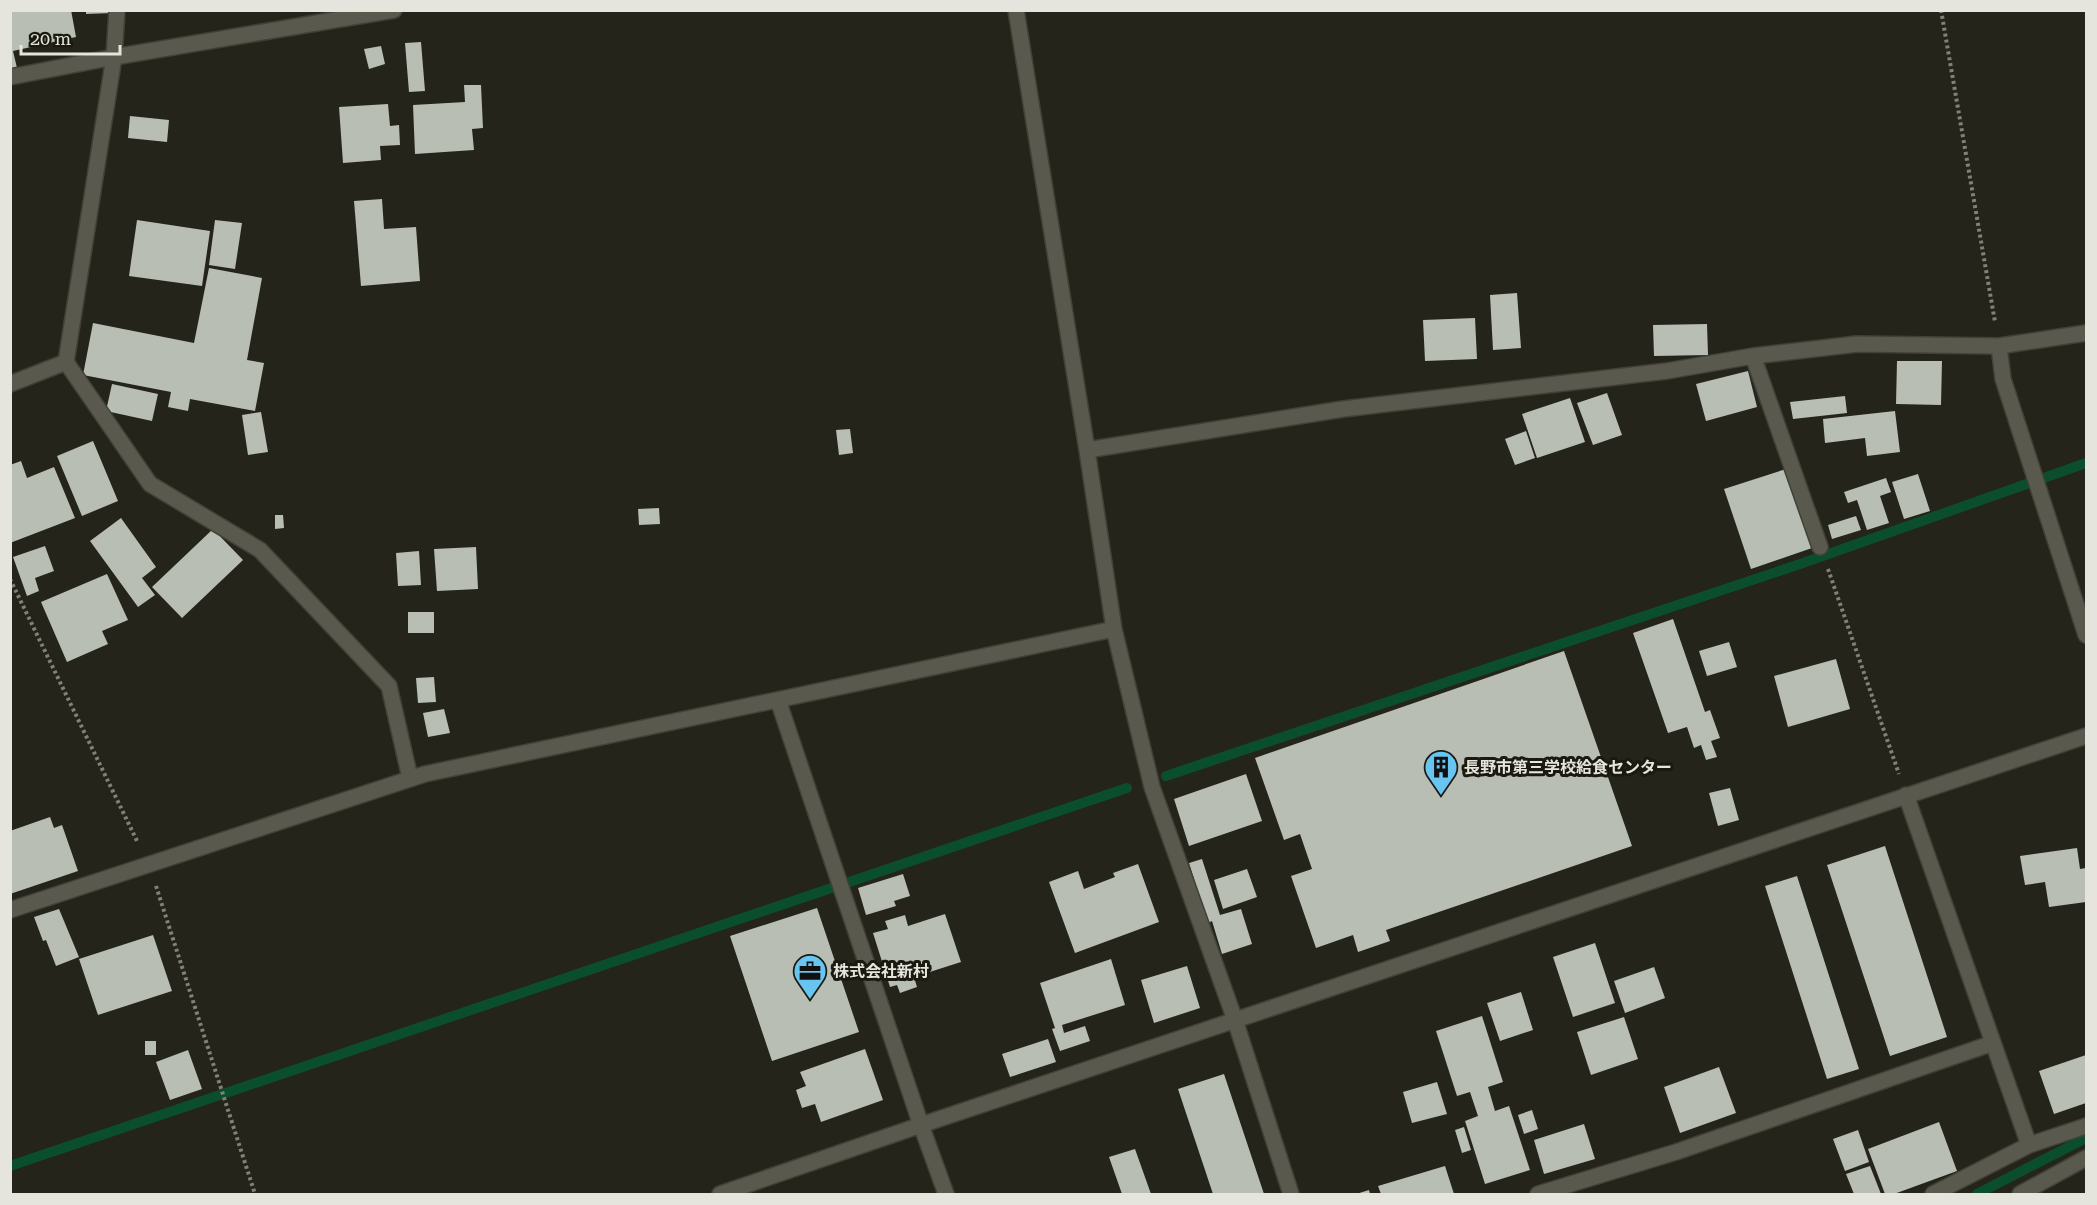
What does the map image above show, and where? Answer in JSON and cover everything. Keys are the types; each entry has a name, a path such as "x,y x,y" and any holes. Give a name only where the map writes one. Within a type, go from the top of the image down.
{"street":[{"path":"117,10 114,57 66,362 150,484 260,550 389,686 410,778"},
{"path":"10,77 114,57 394,10"},
{"path":"1016,10 1114,629 1152,787 1235,1020 1291,1194"},
{"path":"1087,450 1343,409 1667,371 1754,356 1857,344 1999,346 2086,333"},
{"path":"1999,346 2003,379 2086,635"},
{"path":"1754,356 1820,547"},
{"path":"10,384 66,362"},
{"path":"10,910 410,778 1114,629"},
{"path":"778,700 946,1194"},
{"path":"720,1194 2086,736"},
{"path":"1906,795 2029,1145"},
{"path":"1538,1194 1676,1152 1993,1043"},
{"path":"1933,1194 2029,1145 2086,1126"},
{"path":"2020,1194 2086,1158"}],"path":[{"path":"1941,10 1999,346"},
{"path":"1827,568 1906,795"},
{"path":"10,579 149,866 255,1194"}],"building":[{"path":"10,10 71,10 76,37 13,51 17,68 10,69"},
{"path":"86,10 113,10 113,13 86,14"},
{"path":"421,42 425,91 409,92 405,43"},
{"path":"381,46 385,64 369,69 364,49"},
{"path":"464,85 481,85 483,128 472,129 474,150 415,154 413,105 465,102"},
{"path":"388,104 390,126 399,125 400,145 380,146 381,160 343,163 339,107"},
{"path":"130,116 169,120 167,142 128,138"},
{"path":"382,199 384,229 416,227 420,281 361,286 354,201"},
{"path":"137,220 210,231 202,286 129,276"},
{"path":"215,220 242,223 235,269 209,265"},
{"path":"209,268 262,278 247,360 264,363 255,411 190,399 188,411 168,407 171,392 83,375 93,323 194,343"},
{"path":"1517,293 1521,348 1493,350 1490,295"},
{"path":"1475,318 1477,359 1425,361 1423,320"},
{"path":"1707,324 1708,355 1654,356 1653,325"},
{"path":"1897,361 1942,361 1941,405 1896,404"},
{"path":"1748,371 1757,407 1706,421 1696,384"},
{"path":"112,384 158,394 152,421 106,411"},
{"path":"1607,393 1622,435 1593,445 1577,403"},
{"path":"1845,396 1847,413 1793,419 1790,402"},
{"path":"1570,398 1585,442 1537,458 1522,414"},
{"path":"1895,411 1900,452 1867,456 1865,438 1825,443 1823,419"},
{"path":"261,412 268,452 248,455 242,415"},
{"path":"850,429 853,453 839,455 836,430"},
{"path":"1526,431 1535,458 1515,465 1505,439"},
{"path":"93,441 118,501 82,516 57,456"},
{"path":"21,461 27,478 54,467 75,518 10,543 10,465"},
{"path":"1786,469 1812,548 1751,569 1724,489"},
{"path":"1918,474 1930,511 1904,519 1892,482"},
{"path":"1886,478 1891,492 1880,496 1889,523 1867,530 1857,500 1848,503 1844,492"},
{"path":"659,508 660,524 639,525 638,509"},
{"path":"275,515 283,515 284,528 275,529"},
{"path":"1856,516 1861,530 1832,539 1828,525"},
{"path":"121,518 156,567 142,578 155,595 138,607 90,541"},
{"path":"213,529 243,560 182,618 152,587"},
{"path":"45,546 54,571 35,578 39,591 27,596 13,557"},
{"path":"476,547 478,589 437,591 434,549"},
{"path":"419,551 421,585 398,586 396,553"},
{"path":"107,574 128,620 102,631 108,644 67,662 41,602"},
{"path":"408,612 434,612 434,633 408,633"},
{"path":"1673,619 1705,712 1710,710 1720,738 1711,741 1717,757 1706,760 1701,745 1694,748 1687,727 1668,733 1633,633"},
{"path":"1729,642 1737,667 1707,676 1699,651"},
{"name":"長野市第三学校給食センター","path":"1564,651 1632,846 1386,930 1390,941 1358,952 1353,935 1316,948 1291,876 1312,869 1300,834 1284,840 1255,758"},
{"path":"1836,659 1850,709 1788,727 1774,676"},
{"path":"434,677 436,702 418,703 416,678"},
{"path":"444,709 450,733 428,737 423,713"},
{"path":"1246,774 1262,821 1189,846 1174,799"},
{"path":"1730,788 1739,820 1718,826 1709,793"},
{"path":"50,817 54,828 62,825 78,871 10,894 10,831"},
{"path":"1885,846 1947,1037 1890,1056 1827,865"},
{"path":"2077,848 2080,869 2086,868 2086,902 2049,907 2045,882 2025,885 2020,856"},
{"path":"1202,859 1220,915 1241,909 1252,944 1222,954 1212,921 1208,923 1189,863"},
{"path":"1138,864 1159,922 1075,953 1049,882 1078,871 1084,889 1115,877 1113,873"},
{"path":"1247,869 1257,897 1223,909 1214,880"},
{"path":"903,874 910,896 894,901 896,906 866,915 858,888"},
{"path":"1797,876 1859,1069 1827,1079 1765,886"},
{"path":"817,908 859,1032 772,1061 730,936"},
{"path":"59,909 79,957 56,966 34,917"},
{"path":"945,914 961,962 914,977 917,987 900,993 897,985 890,987 873,933 888,929 885,921 905,915 908,926"},
{"path":"153,935 172,991 98,1015 79,959"},
{"path":"1595,943 1615,1003 1573,1017 1553,957"},
{"path":"1111,959 1125,1005 1062,1025 1064,1033 1085,1026 1090,1041 1060,1051 1040,983"},
{"path":"1187,966 1200,1008 1154,1023 1141,980"},
{"path":"1654,967 1665,998 1625,1013 1614,981"},
{"path":"1521,992 1533,1030 1500,1041 1487,1003"},
{"path":"1482,1016 1503,1082 1488,1087 1495,1111 1509,1106 1530,1170 1485,1184 1465,1121 1478,1116 1470,1092 1457,1096 1436,1031"},
{"path":"1624,1017 1638,1059 1591,1075 1577,1032"},
{"path":"1048,1039 1056,1062 1010,1077 1002,1054"},
{"path":"145,1041 156,1041 156,1055 145,1055"},
{"path":"865,1049 883,1100 821,1122 815,1104 802,1108 796,1090 806,1086 800,1072"},
{"path":"188,1050 202,1089 170,1100 156,1062"},
{"path":"2086,1055 2086,1103 2054,1114 2039,1071"},
{"path":"1719,1067 1736,1113 1680,1133 1664,1087"},
{"path":"1224,1074 1264,1194 1213,1194 1178,1089"},
{"path":"1437,1082 1447,1114 1412,1123 1403,1092"},
{"path":"1532,1110 1538,1129 1524,1134 1518,1115"},
{"path":"1939,1122 1957,1171 1894,1194 1885,1194 1868,1149"},
{"path":"1584,1124 1595,1159 1544,1174 1534,1140"},
{"path":"1464,1127 1471,1150 1462,1153 1455,1130"},
{"path":"1858,1130 1869,1162 1845,1171 1833,1139"},
{"path":"1135,1149 1151,1194 1122,1194 1109,1157"},
{"path":"1445,1166 1454,1194 1381,1194 1378,1186"},
{"path":"1870,1166 1881,1194 1854,1194 1846,1174"},
{"path":"1369,1190 1370,1194 1356,1194"}],"waterway":[{"path":"1166,776 1803,563 2086,463"},
{"path":"10,1166 1127,788"},
{"path":"1977,1194 2086,1138"}],"place":[{"name":"長野市第三学校給食センター","path":"1441,796"},
{"name":"株式会社新村","path":"810,1000"}]}
